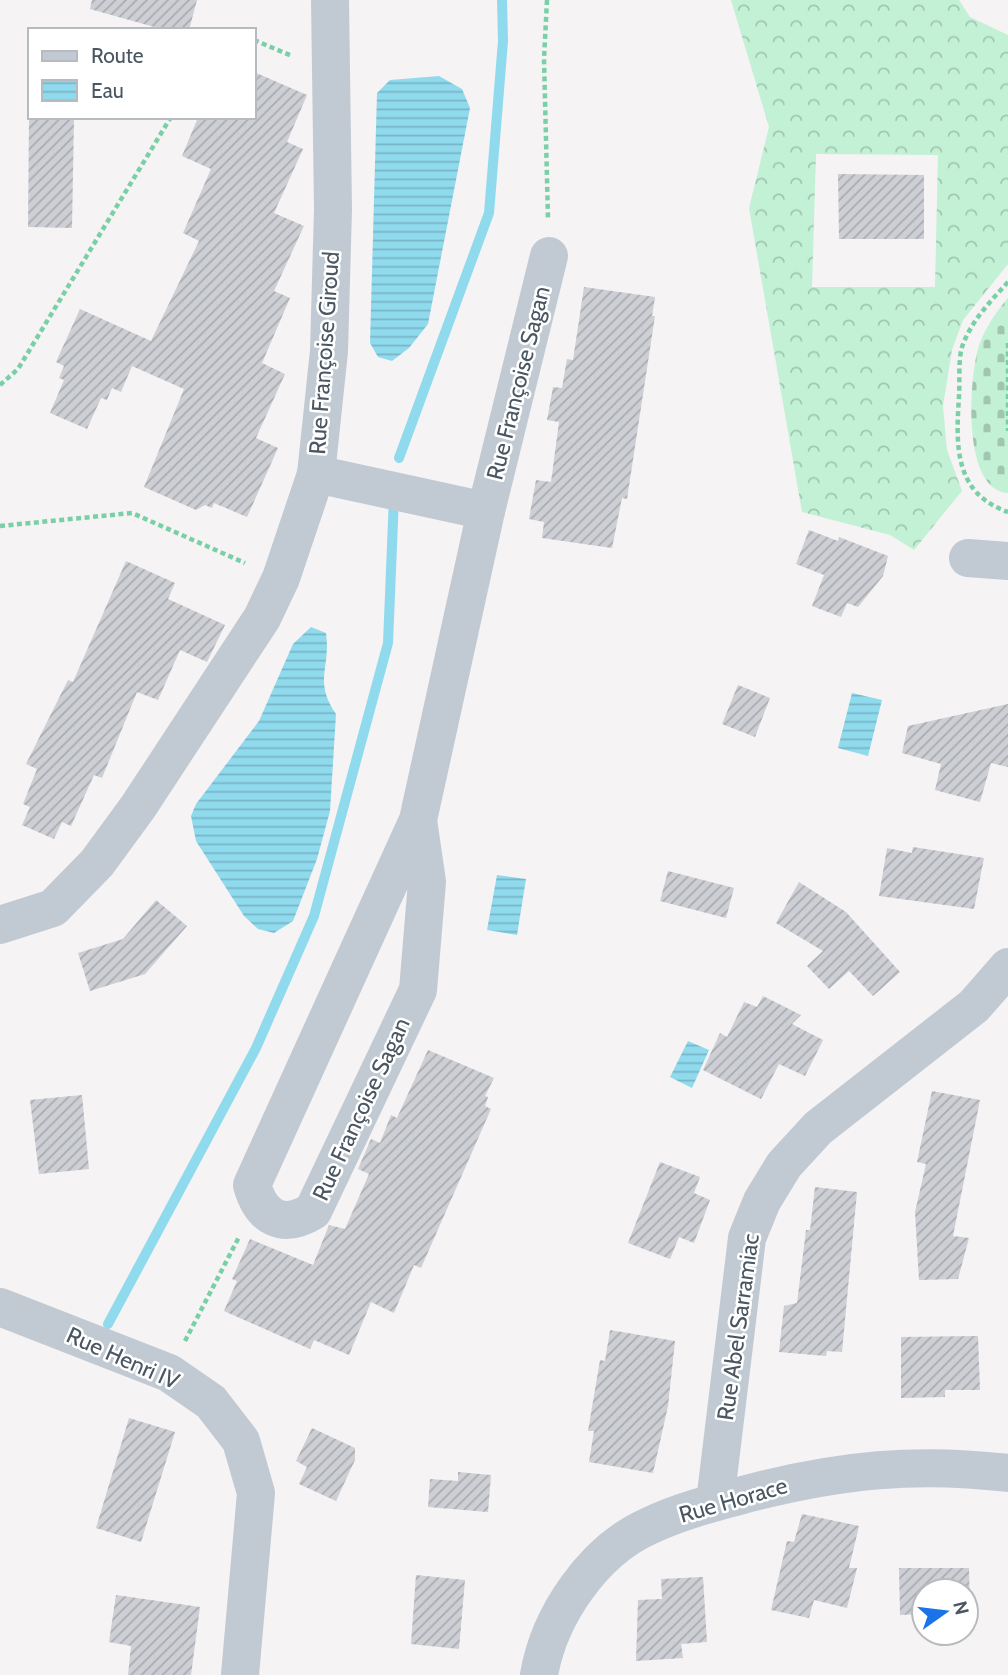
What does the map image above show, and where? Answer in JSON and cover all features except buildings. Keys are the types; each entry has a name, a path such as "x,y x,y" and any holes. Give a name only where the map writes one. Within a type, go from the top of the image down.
{"street":[{"name":"Rue Françoise Giroud","path":"0,925 53,908 97,863 138,807 255,629 281,578 316,474 329,351 333,209 330,0"},
{"name":"Rue Françoise Sagan","path":"418,820 427,882 418,990 313,1211 292,1220 268,1215 257,1203 252,1185 418,820 486,511 549,256"},
{"name":"Rue Françoise Sagan","path":"316,474 486,511"},
{"path":"968,558 1008,561"},
{"name":"Rue Abel Sarramiac","path":"715,1502 747,1238 762,1201 784,1165 818,1128 991,1006 1008,967"},
{"name":"Rue Henri IV","path":"0,1307 169,1373 211,1402 242,1441 256,1493 240,1675"},
{"name":"Rue Horace","path":"539,1675 542,1655 567,1601 602,1559 647,1526 715,1502 799,1480 861,1470 925,1467 1008,1473"}],"path":[{"path":"547,0 544,59 549,256"},
{"path":"0,385 18,369 170,119"},
{"path":"1008,282 977,317 962,349 956,446 970,485 990,506 1008,512"},
{"path":"1008,343 1008,432"},
{"path":"0,526 132,513 281,578"},
{"path":"169,1373 242,1231 268,1215"}],"green space":[{"path":"731,0 959,0 970,17 1008,35 1008,264 963,320 952,350 943,406 947,450 962,491 914,550 890,535 802,512 749,208 769,127","holes":["816,154 938,155 935,287 812,287"]},
{"path":"1008,298 1008,493 993,487 983,474 976,455 971,408 972,385 980,342 990,322"}],"water":[{"path":"439,76 462,89 470,108 428,324 409,348 392,361 378,357 370,343 377,93 390,80"},
{"path":"311,627 326,633 325,692 336,714 330,811 317,859 293,921 274,933 258,929 244,916 196,841 191,816 196,804 259,721 293,644"},
{"path":"852,693 882,700 868,756 838,748"},
{"path":"497,875 526,879 517,935 487,930"},
{"path":"688,1041 709,1050 692,1088 670,1077"}],"waterway":[{"path":"399,458 489,213 503,41 502,0"},
{"path":"108,1324 256,1048 314,916 388,643 394,497"}]}
